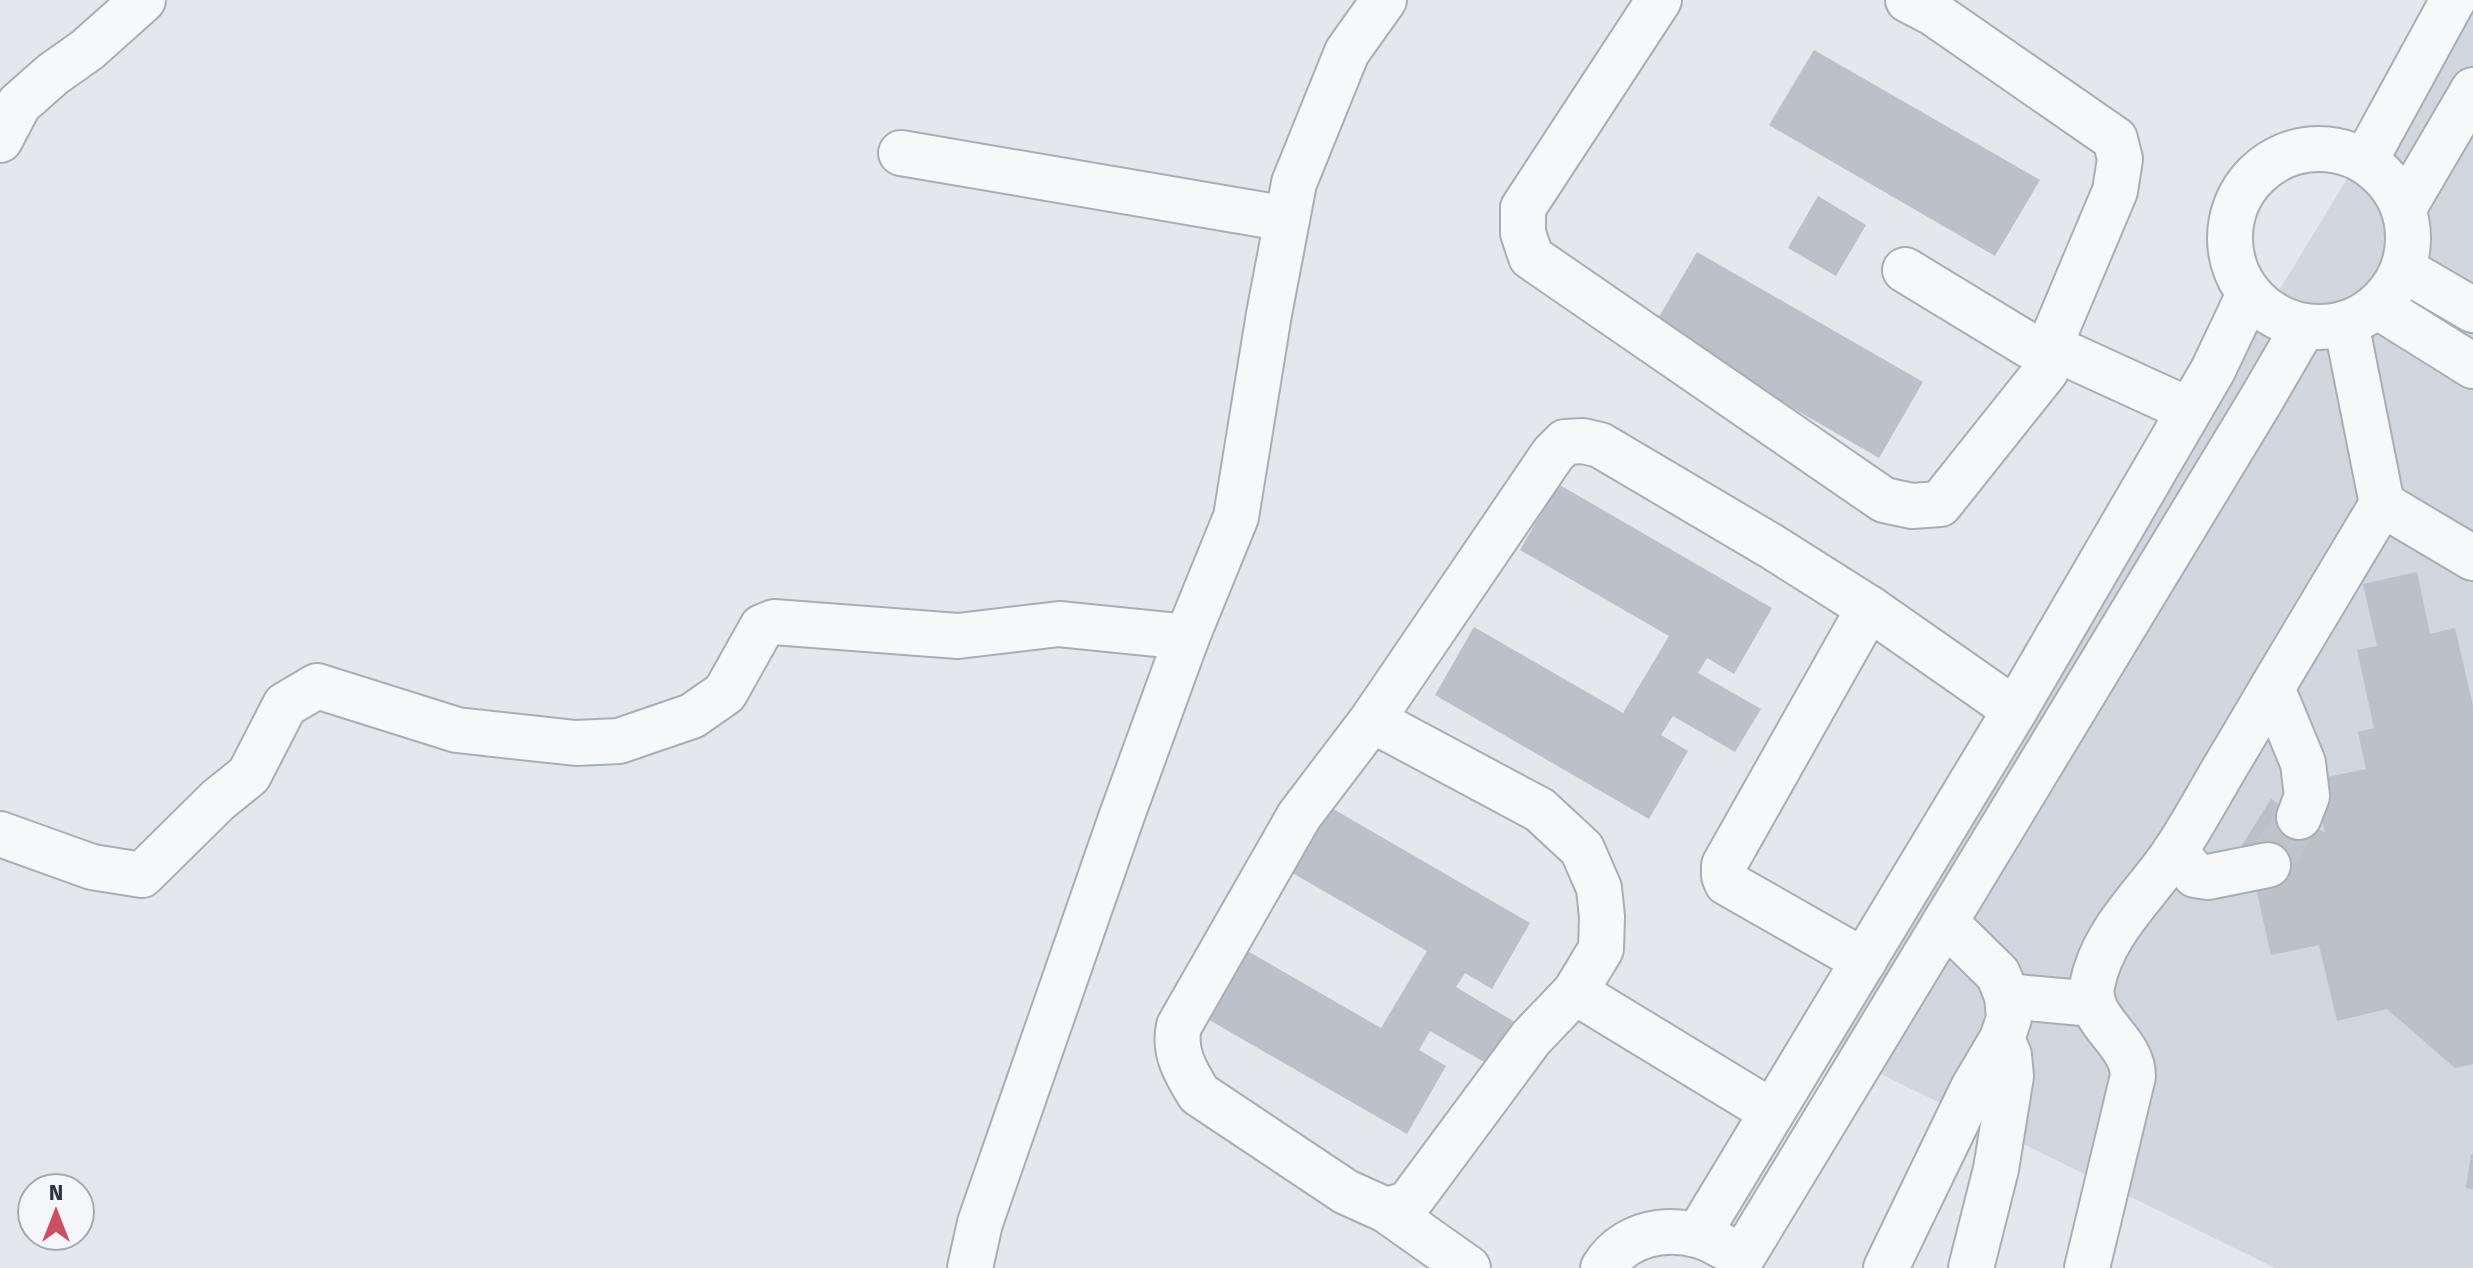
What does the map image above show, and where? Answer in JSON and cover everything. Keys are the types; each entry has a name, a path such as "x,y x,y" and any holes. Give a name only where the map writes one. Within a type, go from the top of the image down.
{"street":[{"path":"0,140 19,104 143,0"},
{"path":"970,1268 980,1223 1187,637 1236,517 1294,183 1347,52 1384,0"},
{"path":"1659,0 1523,208 1523,233 1531,257 1884,500 1912,506 1940,504 2051,351 2115,191 2120,159 2115,139 1933,13 1908,0"},
{"path":"2365,161 2453,0"},
{"path":"2404,208 2473,90"},
{"path":"1603,1268 1609,1258 1638,1238 1672,1230 1707,1236 1743,1264 1945,922 2253,414 2342,318 2393,289 2403,269 2409,239 2404,208 2389,181 2365,161 2336,151 2305,150 2276,160 2251,180 2236,206 2229,236 2234,267 2249,294 2265,309 2283,319 2342,318 2473,366"},
{"path":"901,153 1287,219"},
{"path":"2403,269 2473,310"},
{"path":"1905,270 2051,351 2189,410"},
{"path":"1698,1235 2015,710 2213,370 2249,294"},
{"path":"2087,1268 2133,1076 2125,1048 2093,1004 2091,989 2100,959 2111,938 2175,851 2382,504 2342,318"},
{"path":"1468,1268 1386,1210 1346,1192 1199,1094 1184,1070 1177,1047 1179,1026 1299,816 1372,720 1553,454 1565,442 1583,441 1600,445 1869,608 2015,710"},
{"path":"2382,504 2473,558"},
{"path":"1864,961 1727,883 1724,865 1869,608"},
{"path":"0,834 92,867 142,875 218,800 249,775 285,705 317,686 457,730 576,743 619,741 692,716 725,693 762,627 774,622 958,636 1059,624 1187,637"},
{"path":"2272,688 2303,763 2307,796 2299,817"},
{"path":"1372,720 1540,810 1582,849 1599,888 1602,917 1601,949 1575,992 1531,1038 1408,1204 1386,1210"},
{"path":"2175,851 2195,875 2208,877 2268,865"},
{"path":"1886,1268 1973,1088 2002,1039 2009,1018 2007,996 1998,974 1945,922"},
{"path":"1575,992 1772,1112"},
{"path":"2007,996 2093,1004"},
{"path":"1971,1268 1996,1169 2011,1076 2009,1055 2002,1039"}],"shaded area":[{"path":"2456,0 2473,0 2473,1268 2275,1268 1820,1044"}],"building":[{"path":"1814,50 2040,180 1995,256 1769,125"},
{"path":"1818,196 1866,225 1836,276 1788,248"},
{"path":"1697,252 1923,382 1879,458 1653,327"},
{"path":"1558,484 1772,608 1734,674 1707,658 1698,673 1761,709 1735,752 1673,716 1661,735 1688,751 1649,819 1435,695 1474,627 1623,713 1669,636 1520,550"},
{"path":"2417,572 2430,634 2455,628 2473,706 2473,1064 2455,1068 2387,1009 2337,1021 2319,945 2271,955 2255,884 2286,877 2240,848 2271,799 2325,833 2313,780 2366,769 2358,732 2374,728 2357,650 2377,646 2363,584"},
{"path":"1316,799 1530,923 1492,989 1465,973 1456,987 1518,1024 1493,1067 1430,1031 1419,1050 1446,1066 1407,1134 1192,1010 1232,942 1381,1028 1427,951 1277,864"},
{"path":"2473,1154 2473,1189 2466,1188"}],"tunnel":[{"path":"2268,865 2299,817"}]}
